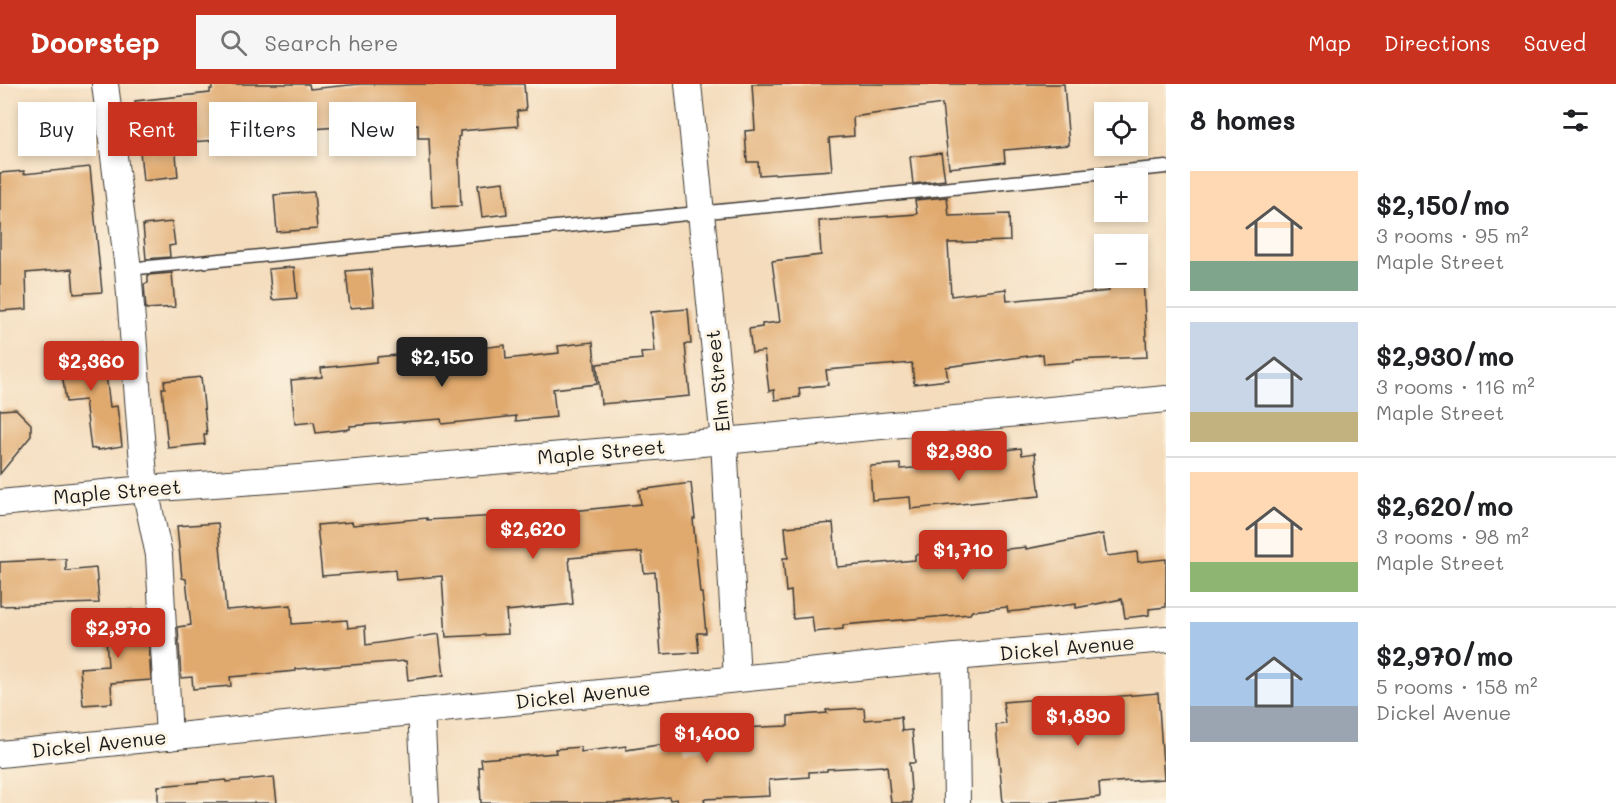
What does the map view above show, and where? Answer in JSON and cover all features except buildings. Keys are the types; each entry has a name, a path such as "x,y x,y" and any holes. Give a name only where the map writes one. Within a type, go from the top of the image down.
{"street":[{"path":"105,84 128,269 146,489 159,555 170,736"},
{"name":"Elm Street","path":"688,84 724,441 737,679"},
{"name":"Maple Street","path":"0,503 724,441 1166,399"},
{"name":"Dickel Avenue","path":"0,754 956,657 1166,639"},
{"path":"956,657 957,803"},
{"path":"421,711 426,803"}],"lane":[{"path":"128,269 1166,168"}]}
